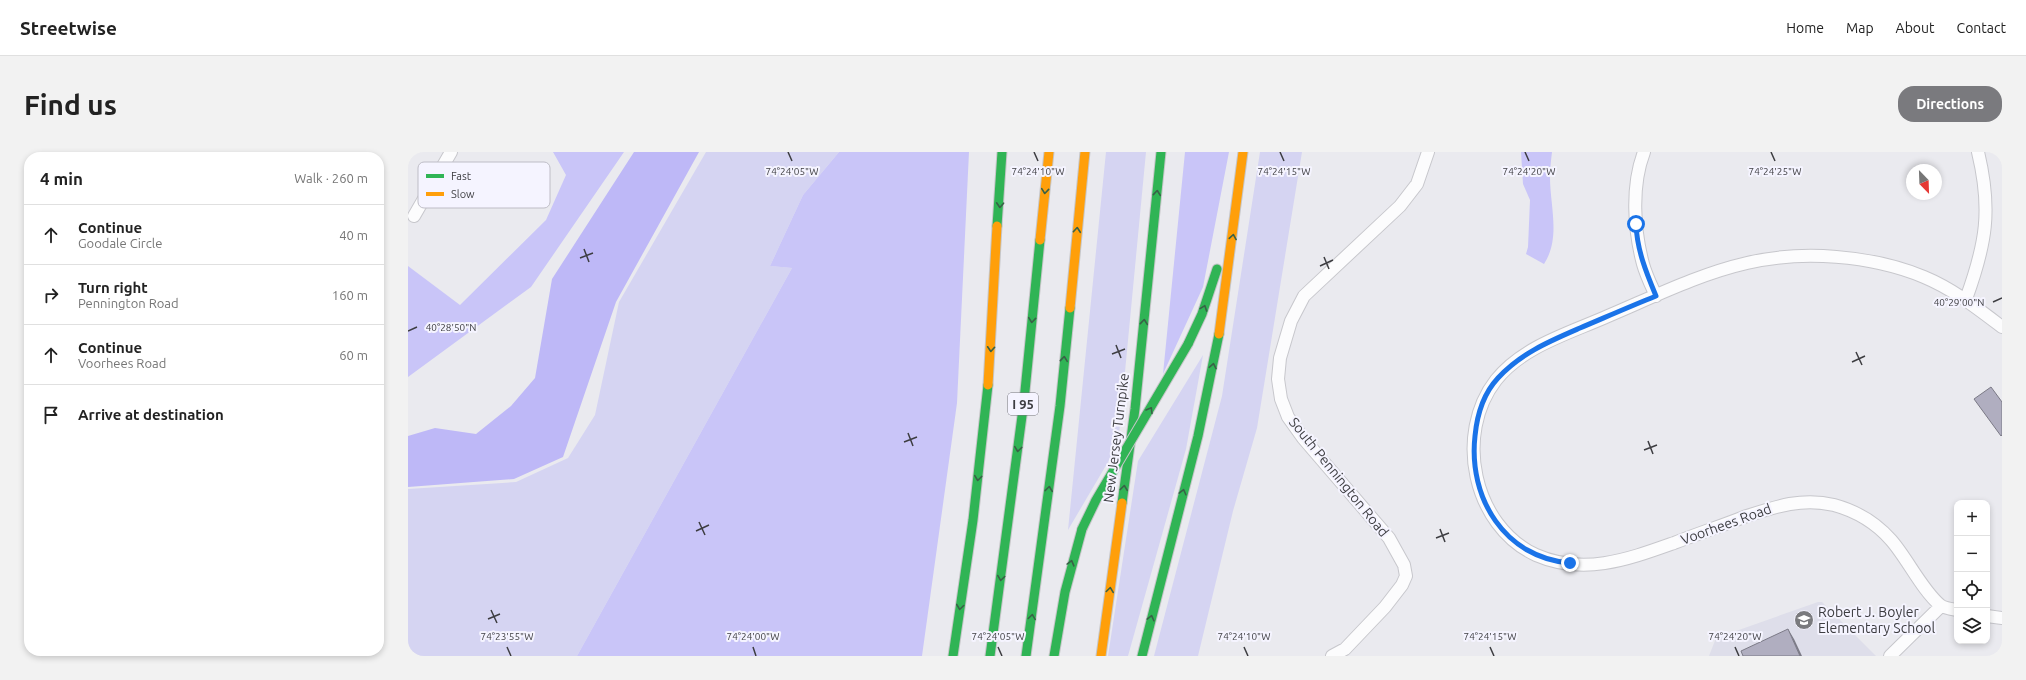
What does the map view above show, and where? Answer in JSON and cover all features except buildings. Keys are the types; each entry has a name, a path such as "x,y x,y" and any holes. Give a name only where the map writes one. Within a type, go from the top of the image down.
{"highway":[{"name":"I 95","path":"953,656 973,520 987,394 1002,152"},
{"name":"I 95","path":"990,656 1024,401 1049,152"},
{"name":"I 95","path":"1026,656 1060,406 1085,152"},
{"name":"New Jersey Turnpike","path":"1101,656 1135,409 1161,152"},
{"path":"1054,656 1063,595 1072,559 1082,529 1096,500 1188,344 1202,314 1214,282 1223,249 1242,152"},
{"path":"1142,656 1203,415 1214,361 1236,220 1242,152"}],"street":[{"path":"436,152 448,156"},
{"name":"South Pennington Road","path":"1332,656 1349,652 1402,585 1406,576 1404,565 1389,538 1303,438 1288,417 1281,399 1278,379 1280,358 1291,321 1304,296 1400,206 1417,184 1428,152"},
{"path":"1644,152 1638,180 1636,210 1637,237 1643,266 1656,296"},
{"path":"1966,300 1982,252 1987,222 1987,201 1984,178 1978,152"},
{"path":"414,216 419,208"},
{"name":"Voorhees Road","path":"1940,606 1893,542 1879,528 1860,515 1836,506 1814,501 1782,504 1625,560 1583,565 1558,562 1535,554 1513,541 1500,528 1482,496 1475,471 1474,448 1476,421 1486,396 1498,378 1519,358 1537,346 1713,273 1746,263 1778,258 1812,256 1846,258 1888,267 1923,277 1966,300 2002,327"},
{"path":"1890,656 1940,606 1954,609"},
{"path":"1990,616 2002,618"}],"shaded area":[{"path":"553,152 624,152 531,287 408,377 408,266 460,305 546,220 566,175"},
{"path":"634,152 699,152 616,302 563,457 514,479 408,487 408,436 435,428 476,434 511,406 535,378 552,279"},
{"path":"706,152 839,152 803,195 770,266 792,268 577,656 408,656 408,489 516,482 568,458 595,415 619,302"},
{"path":"839,152 969,152 957,403 922,656 577,656 792,268 770,266 803,195"},
{"path":"1106,152 1146,152 1118,445 1068,530"},
{"path":"1185,152 1229,152 1203,287 1163,374"},
{"path":"1260,152 1302,152 1257,428 1233,511 1198,656 1154,656 1222,396"},
{"path":"1521,152 1552,152 1550,188 1553,233 1552,244 1544,264 1526,254 1528,247 1530,200 1523,184"},
{"path":"1203,355 1186,449 1128,656 1108,656 1138,461"},
{"name":"Robert J. Boyler Elementary School","path":"1818,602 1822,602 1876,656 1709,656 1716,638"}],"traffic: fast":[{"path":"997,226 1002,152"},
{"path":"1122,503 1135,409 1161,152"},
{"path":"990,656 1024,401 1040,240"},
{"path":"1188,344 1202,314 1217,269"},
{"path":"1026,656 1060,406 1070,308"},
{"path":"1142,656 1198,436 1219,334"},
{"path":"1082,529 1096,500 1188,344"},
{"path":"953,656 973,520 988,385"},
{"path":"1054,656 1065,592 1082,529"}],"traffic: slow":[{"path":"1040,240 1049,152"},
{"path":"1070,308 1085,152"},
{"path":"1219,334 1243,152"},
{"path":"988,385 997,226"},
{"path":"1101,656 1122,503"}],"place":[{"name":"Robert J. Boyler Elementary School","path":"1804,620"}],"route":[{"path":"1570,563 1558,562 1535,554 1513,541 1500,528 1482,496 1475,471 1474,448 1476,421 1486,396 1498,378 1519,358 1537,346 1656,296 1643,266 1636,224"}]}
